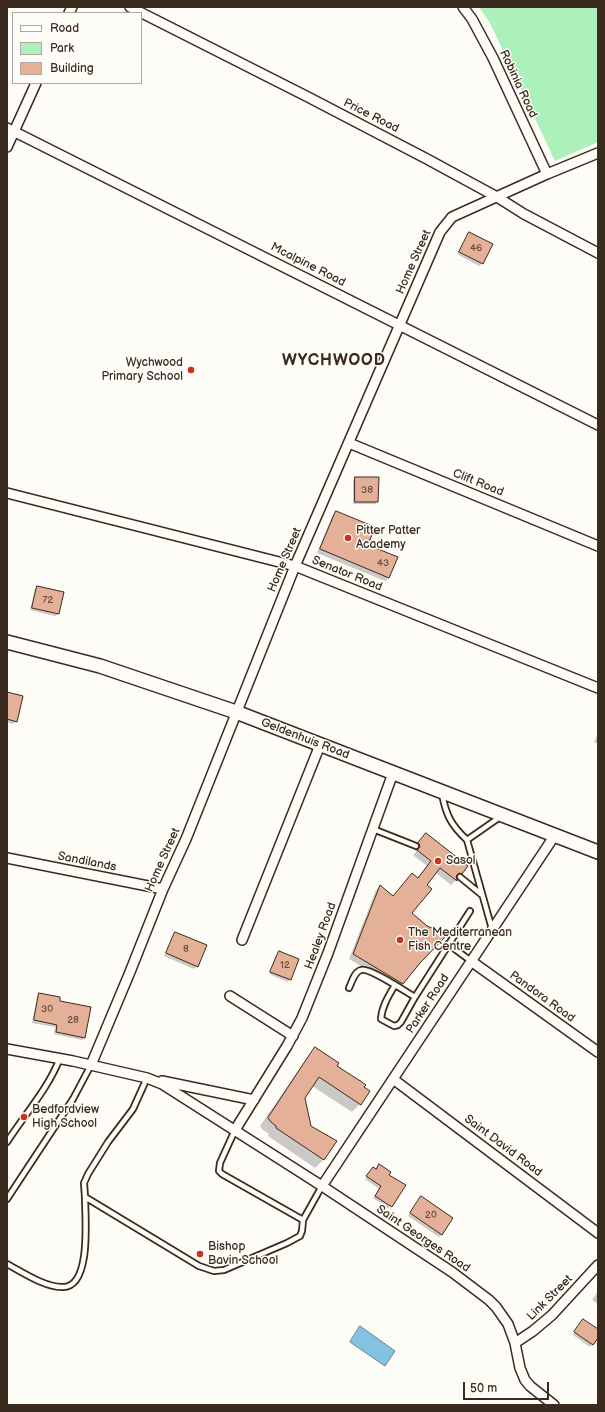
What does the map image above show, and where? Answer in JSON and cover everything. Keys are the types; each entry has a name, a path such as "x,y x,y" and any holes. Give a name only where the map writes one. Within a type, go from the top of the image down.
{"main road":[{"name":"Geldenhuis Road","path":"7,642 100,666 236,712 598,852"}],"street":[{"name":"Price Road","path":"130,7 140,12"},
{"name":"Robinia Road","path":"463,7 493,58 547,174"},
{"name":"Price Road","path":"142,13 427,159 497,197 524,214 598,253"},
{"path":"7,147 10,130 35,84"},
{"name":"Mcalpine Road","path":"10,130 598,425"},
{"name":"Home Street","path":"92,1065 163,890 186,839 295,566 440,232 452,217 547,174 598,153"},
{"name":"Clift Road","path":"349,443 598,546"},
{"name":"Senator Road","path":"7,493 295,566 598,688"},
{"path":"242,940 320,744"},
{"name":"Healey Road","path":"235,1130 293,1036 302,1018 328,953 392,773"},
{"name":"Parker Road","path":"322,1186 555,835"},
{"name":"Sandilands","path":"7,858 163,890"},
{"name":"Pandora Road","path":"471,961 598,1052"},
{"path":"230,996 293,1036"},
{"path":"7,1049 60,1058 254,1100"},
{"path":"147,1078 166,1086 235,1130"},
{"name":"Saint David Road","path":"393,1079 598,1233"},
{"name":"Saint Georges Road","path":"235,1130 446,1268 496,1306 508,1324 515,1343 520,1368 525,1380 530,1386 554,1405"},
{"name":"Link Street","path":"515,1343 533,1331 552,1315 598,1265"}],"lane":[{"path":"442,792 445,810 451,822 457,831 467,840 492,929"},
{"path":"467,840 502,815"},
{"path":"372,829 416,846"},
{"path":"460,877 482,895"},
{"path":"395,985 383,1008 381,1019 394,1026 401,1022 415,997 470,911"},
{"path":"448,944 471,961"},
{"path":"350,988 355,975 360,970 366,969 415,997"},
{"path":"7,1142 55,1072 60,1058"},
{"path":"7,1199 73,1099 92,1065"},
{"path":"7,1264 46,1284 65,1288 75,1283 81,1271 85,1252 84,1182 108,1142 133,1109 147,1078"},
{"path":"235,1130 220,1163 219,1170 222,1174 303,1220"},
{"path":"85,1197 199,1266 214,1271 224,1270 300,1236 303,1220 322,1186"}],"green space":[{"path":"479,7 598,7 598,142 555,161 490,23"}],"water":[{"path":"360,1326 395,1351 385,1366 350,1342"}],"building":[{"path":"469,232 493,244 483,264 459,252"},
{"path":"355,477 379,477 378,502 355,502"},
{"name":"Pitter Patter Academy","path":"336,511 375,527 368,545 398,557 389,578 320,549"},
{"path":"37,586 64,592 59,614 32,608"},
{"path":"7,692 23,696 17,722 7,719"},
{"name":"The Mediterranean Fish Centre","path":"426,833 468,866 462,874 459,873 457,875 457,881 440,868 427,885 432,889 412,913 427,926 448,934 420,963 403,984 353,954 380,885 393,896 412,873 418,878 431,861 417,850 420,847 418,843"},
{"path":"175,932 207,945 198,967 166,953"},
{"path":"279,951 299,959 291,980 270,972"},
{"path":"39,993 60,997 60,1001 91,1007 85,1038 56,1032 57,1025 34,1020"},
{"path":"315,1047 339,1063 337,1066 366,1085 364,1087 370,1091 361,1105 319,1077 305,1098 311,1126 337,1141 324,1160 276,1128 276,1126 268,1118"},
{"path":"379,1164 391,1172 389,1175 406,1185 392,1207 375,1196 381,1186 366,1176 373,1167 376,1169"},
{"path":"421,1196 453,1218 442,1235 410,1213"},
{"path":"583,1319 598,1329 598,1338 593,1345 574,1332"}],"place":[{"name":"Wychwood Primary School","path":"191,370"},
{"name":"Pitter Patter Academy","path":"348,538"},
{"name":"Sasol","path":"438,861"},
{"name":"The Mediterranean Fish Centre","path":"400,940"},
{"name":"Bedfordview High School","path":"24,1117"},
{"name":"Bishop Bavin School","path":"200,1254"}],"district":[{"name":"WYCHWOOD","path":"334,361"}]}
